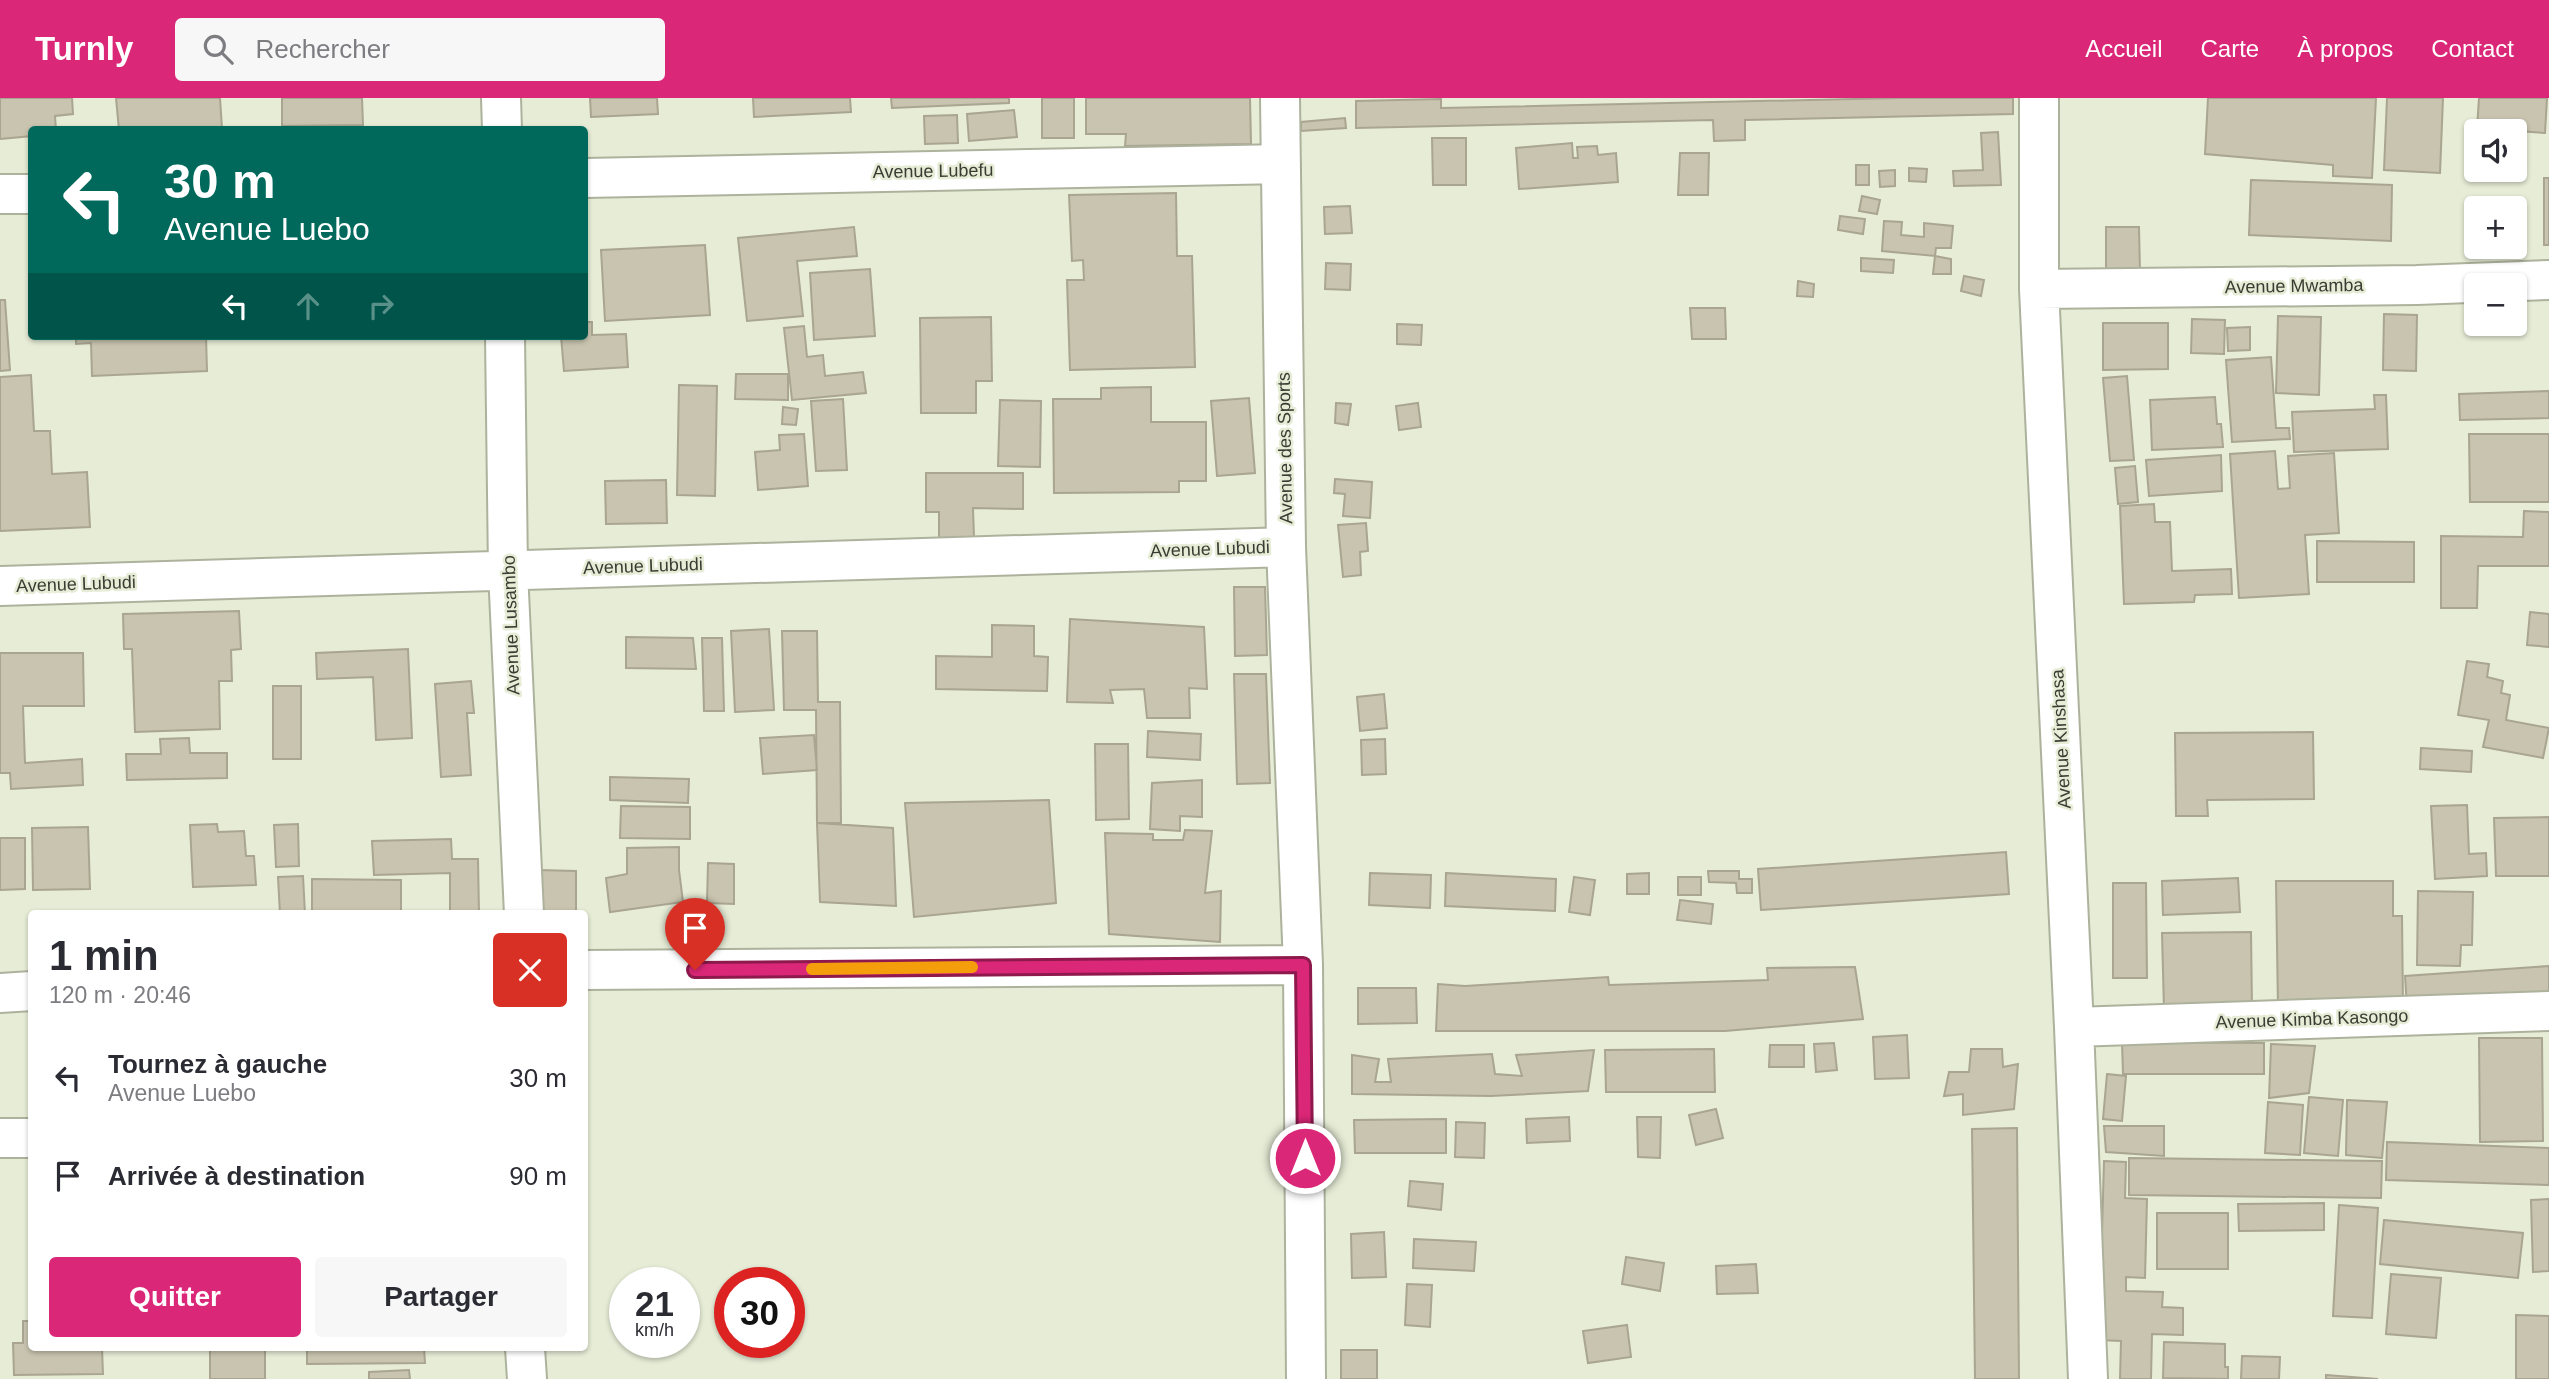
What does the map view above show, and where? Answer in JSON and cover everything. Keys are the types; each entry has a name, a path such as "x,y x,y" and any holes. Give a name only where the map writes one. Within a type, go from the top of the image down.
{"street":[{"path":"501,98 502,126"},
{"name":"Avenue des Sports","path":"1280,98 1286,547 1303,965 1306,1379"},
{"name":"Avenue Kinshasa","path":"2039,98 2039,289 2088,1379"},
{"name":"Avenue Lubefu","path":"588,178 1281,164"},
{"path":"0,194 28,194"},
{"name":"Avenue Mwamba","path":"2039,289 2417,285 2549,280"},
{"name":"Avenue Lusambo","path":"505,340 508,570 524,910"},
{"name":"Avenue Lubudi","path":"0,586 1286,547"},
{"path":"588,970 1303,965"},
{"path":"0,993 28,991"},
{"name":"Avenue Kimba Kasongo","path":"2074,1027 2549,1012"},
{"path":"0,1138 28,1138"},
{"path":"525,1351 527,1379"}],"building":[{"path":"0,98 72,98 73,114 55,116 56,126 28,126 28,136 0,139"},
{"path":"116,98 220,98 222,126 119,126"},
{"path":"282,98 362,98 363,125 282,126"},
{"path":"590,98 657,98 658,114 591,117"},
{"path":"753,98 850,98 851,112 754,117"},
{"path":"891,98 1009,98 1009,103 892,108"},
{"path":"1042,98 1074,98 1074,138 1042,138"},
{"path":"1086,98 1250,98 1251,144 1125,146 1126,134 1086,134"},
{"path":"2013,98 2013,114 1745,120 1745,140 1714,141 1713,120 1356,128 1356,101 1441,99 1441,108"},
{"path":"2208,98 2376,98 2372,178 2333,176 2333,165 2205,154"},
{"path":"2387,98 2443,98 2440,173 2384,170"},
{"path":"2479,98 2547,98 2545,133 2527,132 2527,119 2478,119"},
{"path":"1014,110 1017,137 969,141 967,114"},
{"path":"957,115 958,143 925,144 924,116"},
{"path":"1345,118 1346,128 1301,131 1301,122"},
{"path":"1998,132 2001,185 1954,186 1953,171 1983,170 1981,133"},
{"path":"1432,138 1466,138 1466,185 1433,185"},
{"path":"1572,143 1573,158 1578,158 1577,147 1597,146 1598,155 1616,153 1618,182 1519,189 1516,148"},
{"path":"1680,153 1709,153 1708,195 1678,195"},
{"path":"1856,165 1869,165 1869,185 1856,185"},
{"path":"1909,168 1927,169 1926,182 1909,181"},
{"path":"1895,170 1895,186 1880,187 1879,171"},
{"path":"2544,178 2549,178 2549,245 2544,245"},
{"path":"2251,180 2392,185 2391,241 2249,235"},
{"path":"1176,193 1177,256 1192,256 1195,367 1070,370 1067,280 1084,280 1083,260 1072,261 1069,195"},
{"path":"1862,196 1880,200 1877,214 1859,211"},
{"path":"1350,206 1352,233 1325,234 1324,207"},
{"path":"1840,216 1865,219 1863,234 1838,230"},
{"path":"1884,221 1902,222 1901,235 1924,237 1924,223 1953,226 1951,248 1936,248 1935,256 1882,251"},
{"path":"854,227 857,256 797,261 803,316 747,321 738,238"},
{"path":"2106,227 2139,227 2140,273 2106,273"},
{"path":"705,245 710,315 605,321 601,250"},
{"path":"1935,256 1951,259 1951,274 1933,274"},
{"path":"1861,258 1894,260 1893,273 1861,271"},
{"path":"1326,263 1351,264 1350,290 1325,289"},
{"path":"870,269 875,336 814,340 810,273"},
{"path":"1964,276 1984,280 1981,296 1961,291"},
{"path":"1798,281 1814,284 1813,297 1797,296"},
{"path":"0,300 5,300 10,370 0,371"},
{"path":"1690,308 1725,308 1726,339 1692,339"},
{"path":"2384,314 2417,315 2416,371 2383,370"},
{"path":"2278,316 2321,317 2319,395 2276,393"},
{"path":"991,317 992,381 976,381 976,413 921,413 920,318"},
{"path":"2192,319 2225,320 2224,354 2191,353"},
{"path":"588,322 592,322 592,335 626,334 628,367 564,371 561,340 588,340"},
{"path":"2103,323 2168,323 2168,369 2103,370"},
{"path":"1397,324 1422,325 1421,345 1397,344"},
{"path":"804,326 807,357 823,355 825,376 863,372 866,393 792,400 784,328"},
{"path":"2250,327 2250,350 2228,351 2227,328"},
{"path":"76,340 206,340 207,371 92,376 91,343 76,344"},
{"path":"2271,357 2276,428 2289,428 2290,439 2232,442 2226,360"},
{"path":"736,374 788,374 788,400 735,399"},
{"path":"31,375 34,431 50,431 52,474 87,472 90,527 0,531 0,377"},
{"path":"2127,376 2134,460 2110,461 2103,378"},
{"path":"679,385 717,386 715,496 677,495"},
{"path":"1151,387 1151,422 1206,422 1206,481 1179,481 1179,492 1054,493 1053,399 1101,399 1101,388"},
{"path":"2549,391 2549,418 2460,420 2459,394"},
{"path":"2374,395 2386,395 2388,449 2294,452 2292,412 2375,409"},
{"path":"2215,397 2217,424 2221,424 2223,447 2152,450 2150,400"},
{"path":"1249,398 1255,473 1217,476 1211,401"},
{"path":"843,399 847,470 816,471 811,401"},
{"path":"1000,400 1041,401 1040,467 998,466"},
{"path":"1336,403 1351,404 1348,425 1335,423"},
{"path":"1418,403 1421,427 1399,430 1396,406"},
{"path":"783,407 798,409 796,425 782,424"},
{"path":"804,434 808,486 758,490 755,452 780,450 779,435"},
{"path":"2469,434 2549,434 2549,502 2470,502"},
{"path":"2275,451 2278,489 2290,488 2288,456 2334,453 2339,533 2305,535 2309,594 2239,598 2230,454"},
{"path":"2221,455 2222,491 2149,496 2146,460"},
{"path":"2135,466 2138,502 2118,504 2115,468"},
{"path":"926,473 1023,473 1023,509 973,508 974,538 939,538 939,512 926,512"},
{"path":"1335,479 1372,482 1370,518 1343,516 1345,494 1334,493"},
{"path":"666,480 667,523 606,524 605,481"},
{"path":"2154,504 2155,522 2170,522 2172,571 2231,569 2232,594 2195,595 2194,602 2124,604 2120,506"},
{"path":"2524,511 2549,512 2549,566 2478,566 2477,608 2441,608 2441,536 2523,537"},
{"path":"1366,523 1368,551 1360,552 1361,575 1343,577 1338,525"},
{"path":"2317,541 2414,542 2414,582 2317,582"},
{"path":"1234,587 1265,587 1267,655 1235,656"},
{"path":"239,611 241,649 231,650 232,681 219,681 220,729 135,732 132,649 124,649 123,614"},
{"path":"2530,612 2549,614 2549,647 2527,645"},
{"path":"1070,619 1204,627 1207,689 1189,688 1190,718 1147,718 1144,689 1110,690 1113,703 1067,702"},
{"path":"992,625 1034,626 1034,656 1048,657 1047,691 936,689 936,656 992,657"},
{"path":"769,629 774,710 735,712 731,631"},
{"path":"782,631 817,631 818,702 840,702 841,823 817,823 816,710 784,710"},
{"path":"626,637 693,638 696,669 626,668"},
{"path":"702,638 722,638 724,711 704,711"},
{"path":"408,649 412,738 376,740 373,677 317,679 316,653"},
{"path":"0,653 83,653 84,706 23,706 25,763 82,759 83,785 11,789 10,773 0,773"},
{"path":"2467,661 2489,664 2487,677 2503,681 2501,693 2510,695 2506,720 2549,728 2543,758 2483,747 2489,720 2458,715"},
{"path":"1234,674 1266,674 1270,783 1237,784"},
{"path":"471,681 474,713 467,713 471,775 441,777 435,684"},
{"path":"273,686 301,686 301,759 273,759"},
{"path":"1384,694 1387,728 1360,731 1357,697"},
{"path":"1148,731 1201,734 1200,760 1147,757"},
{"path":"2313,732 2314,799 2207,800 2208,816 2176,816 2175,733"},
{"path":"814,735 817,770 763,774 760,738"},
{"path":"189,738 190,753 227,753 227,778 127,780 126,754 161,754 160,739"},
{"path":"1385,739 1386,774 1362,775 1361,740"},
{"path":"1095,744 1128,744 1129,819 1096,820"},
{"path":"2421,748 2472,751 2471,772 2420,769"},
{"path":"610,777 689,779 688,803 610,800"},
{"path":"1202,780 1202,817 1180,816 1180,831 1150,829 1152,783"},
{"path":"1049,800 1056,903 914,917 905,803"},
{"path":"2467,805 2469,854 2486,853 2487,876 2435,879 2431,806"},
{"path":"621,806 690,807 690,839 620,838"},
{"path":"2549,817 2549,876 2496,876 2494,818"},
{"path":"817,823 893,828 896,906 820,902"},
{"path":"217,824 218,832 244,831 246,856 254,856 256,885 193,887 190,825"},
{"path":"298,824 299,866 276,867 274,825"},
{"path":"88,827 90,889 33,890 32,828"},
{"path":"1185,830 1212,831 1205,893 1221,891 1220,942 1109,934 1105,833 1153,834 1153,840 1183,840"},
{"path":"0,838 25,838 25,889 0,890"},
{"path":"451,839 452,859 478,859 479,910 450,910 450,873 374,875 372,841"},
{"path":"679,847 683,902 610,912 606,878 627,874 627,848"},
{"path":"2006,852 2009,894 1761,910 1758,869"},
{"path":"708,863 734,864 734,904 707,903"},
{"path":"538,870 576,871 576,910 537,910"},
{"path":"1708,871 1739,871 1739,879 1752,879 1752,893 1737,893 1736,883 1709,882"},
{"path":"1370,873 1431,875 1430,908 1369,905"},
{"path":"1446,873 1556,879 1555,911 1445,906"},
{"path":"1649,873 1649,894 1627,894 1627,874"},
{"path":"303,876 305,910 280,910 278,877"},
{"path":"1574,877 1595,880 1590,915 1569,912"},
{"path":"1678,877 1701,877 1701,895 1678,895"},
{"path":"2238,878 2240,912 2163,915 2162,881"},
{"path":"312,879 401,880 401,910 312,910"},
{"path":"2276,881 2393,881 2393,916 2402,916 2403,1008 2278,1008"},
{"path":"2113,883 2146,883 2147,978 2113,978"},
{"path":"2418,891 2473,892 2472,945 2461,945 2460,966 2417,965"},
{"path":"1680,900 1713,904 1711,924 1677,920"},
{"path":"2251,932 2252,1009 2164,1010 2162,933"},
{"path":"2549,966 2549,997 2407,1008 2405,976"},
{"path":"1855,967 1863,1019 1725,1031 1436,1031 1438,984 1465,986 1608,977 1609,985 1768,980 1767,968"},
{"path":"1358,988 1416,988 1417,1023 1358,1024"},
{"path":"1907,1035 1909,1078 1875,1079 1873,1037"},
{"path":"2479,1038 2542,1038 2543,1141 2480,1142"},
{"path":"2122,1042 2264,1043 2264,1074 2123,1074"},
{"path":"1834,1043 1837,1070 1816,1072 1814,1044"},
{"path":"2271,1044 2315,1046 2309,1093 2269,1098"},
{"path":"1770,1045 1804,1045 1804,1067 1769,1067"},
{"path":"1714,1049 1715,1092 1606,1092 1605,1050"},
{"path":"1971,1049 2002,1049 2003,1067 2018,1064 2014,1109 1963,1115 1963,1094 1944,1096 1949,1072 1969,1072"},
{"path":"1594,1050 1588,1091 1491,1096 1352,1094 1352,1055 1379,1059 1375,1082 1391,1082 1388,1059 1492,1054 1495,1074 1522,1076 1516,1055"},
{"path":"2107,1074 2126,1076 2122,1121 2103,1119"},
{"path":"2309,1097 2343,1100 2338,1156 2304,1153"},
{"path":"2347,1100 2387,1102 2382,1158 2346,1155"},
{"path":"2268,1102 2303,1105 2300,1155 2265,1153"},
{"path":"1716,1109 1723,1138 1696,1145 1689,1115"},
{"path":"1569,1117 1570,1141 1527,1143 1526,1119"},
{"path":"1637,1117 1661,1117 1660,1158 1638,1157"},
{"path":"1446,1119 1446,1153 1355,1153 1354,1120"},
{"path":"1456,1122 1485,1123 1484,1158 1455,1157"},
{"path":"2104,1126 2164,1126 2164,1156 2106,1152"},
{"path":"2017,1128 2019,1379 1975,1379 1972,1129"},
{"path":"2387,1142 2549,1148 2549,1185 2386,1180"},
{"path":"2129,1158 2382,1161 2381,1198 2129,1195"},
{"path":"2104,1161 2126,1162 2125,1198 2147,1199 2145,1278 2126,1277 2126,1291 2163,1292 2162,1307 2183,1308 2183,1335 2152,1334 2151,1379 2120,1379 2121,1341 2099,1340"},
{"path":"1410,1181 1443,1184 1441,1210 1408,1206"},
{"path":"2549,1199 2549,1271 2533,1272 2531,1200"},
{"path":"2324,1203 2324,1230 2239,1231 2238,1204"},
{"path":"2339,1205 2378,1208 2372,1318 2333,1316"},
{"path":"2157,1213 2228,1213 2228,1269 2157,1269"},
{"path":"2384,1220 2523,1233 2518,1278 2380,1264"},
{"path":"1384,1232 1386,1277 1352,1278 1351,1234"},
{"path":"1414,1239 1476,1242 1474,1271 1413,1268"},
{"path":"1626,1257 1664,1263 1660,1291 1622,1284"},
{"path":"1756,1264 1758,1293 1717,1294 1716,1266"},
{"path":"2391,1274 2441,1278 2436,1338 2386,1334"},
{"path":"1407,1284 1432,1285 1430,1327 1405,1325"},
{"path":"2516,1315 2549,1316 2549,1379 2516,1379"},
{"path":"23,1321 28,1321 28,1351 102,1351 103,1374 14,1375 13,1343 23,1343"},
{"path":"1627,1325 1631,1357 1588,1363 1583,1331"},
{"path":"2164,1342 2225,1344 2228,1379 2163,1378"},
{"path":"1341,1350 1377,1350 1377,1379 1341,1379"},
{"path":"210,1351 265,1351 265,1379 210,1379"},
{"path":"307,1351 424,1351 425,1363 307,1364"},
{"path":"2242,1356 2280,1357 2279,1379 2241,1379"},
{"path":"409,1370 410,1379 369,1379 369,1372"},
{"path":"2326,1375 2378,1379 2326,1379"}],"slow traffic":[{"path":"812,969 972,967"}],"route":[{"path":"695,970 1303,965 1305,1158"}]}
